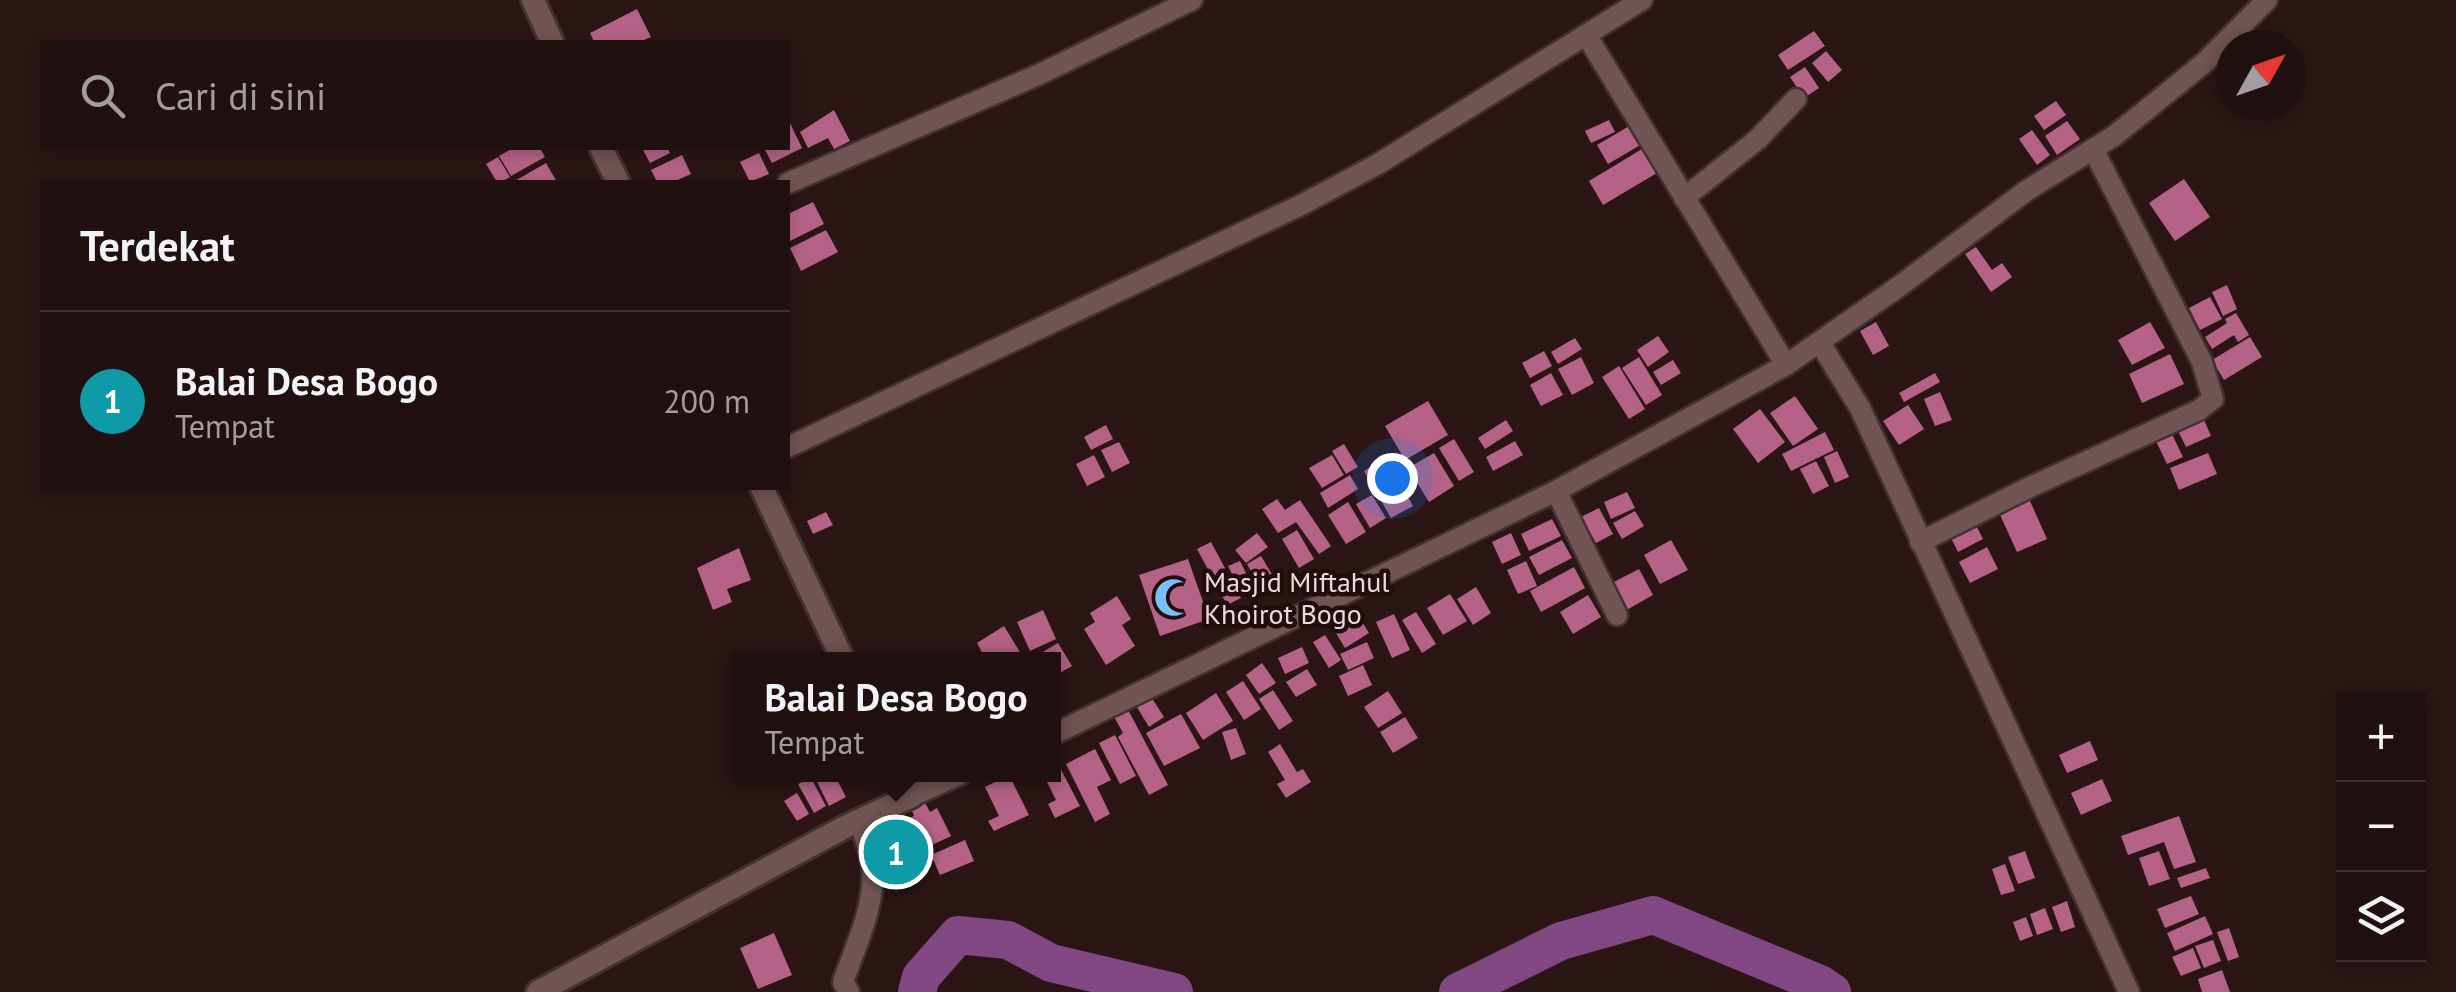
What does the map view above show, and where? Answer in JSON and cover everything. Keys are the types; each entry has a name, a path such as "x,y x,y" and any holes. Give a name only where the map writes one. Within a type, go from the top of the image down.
{"street":[{"path":"532,0 551,40"},
{"path":"790,183 1040,74 1192,0"},
{"path":"790,446 1300,206 1378,164 1642,0"},
{"path":"1061,731 1556,490 1786,365 2026,191 2142,114 2204,63 2267,0"},
{"path":"1588,36 1786,365"},
{"path":"1684,198 1758,138 1796,99"},
{"path":"1920,542 2199,410 2213,398 2202,362 2093,149"},
{"path":"602,150 617,180"},
{"path":"1820,343 1860,408 2129,992"},
{"path":"763,490 840,652"},
{"path":"1556,490 1617,615"},
{"path":"905,782 912,796"},
{"path":"538,992 860,821 943,782"},
{"path":"849,992 843,982 873,882 860,821"}],"building":[{"path":"637,9 651,37 593,40 590,33"},
{"path":"1814,31 1825,46 1788,70 1778,55"},
{"path":"1826,51 1842,70 1828,82 1812,63"},
{"path":"1805,67 1819,88 1804,98 1790,77"},
{"path":"2056,101 2066,115 2044,130 2034,116"},
{"path":"834,110 850,141 834,149 828,138 808,148 800,132"},
{"path":"1609,120 1615,132 1591,143 1585,131"},
{"path":"2067,121 2080,139 2057,155 2045,136"},
{"path":"790,123 802,148 772,163 765,150 790,150"},
{"path":"1631,125 1642,144 1608,164 1597,145"},
{"path":"2032,130 2050,155 2037,165 2019,139"},
{"path":"1642,149 1657,173 1603,205 1589,181"},
{"path":"510,150 541,150 545,157 511,176 499,156"},
{"path":"643,150 668,150 670,153 650,163"},
{"path":"759,153 769,174 749,180 740,162"},
{"path":"682,155 691,174 678,180 656,180 651,170"},
{"path":"498,157 510,177 496,180 486,164"},
{"path":"546,163 556,180 516,180"},
{"path":"2184,179 2210,217 2175,241 2149,203"},
{"path":"813,202 824,224 790,241 790,213"},
{"path":"826,230 838,252 801,271 790,248"},
{"path":"1976,247 1992,270 2002,263 2012,277 1991,292 1965,254"},
{"path":"2227,285 2237,309 2223,316 2212,292"},
{"path":"2210,297 2222,319 2200,330 2189,308"},
{"path":"2236,313 2249,335 2238,342 2234,335 2212,349 2205,337"},
{"path":"1876,322 1889,346 1873,355 1860,331"},
{"path":"2150,322 2165,348 2132,365 2118,340"},
{"path":"1658,336 1669,352 1648,367 1637,350"},
{"path":"2250,337 2262,357 2224,380 2212,360"},
{"path":"1575,338 1582,349 1558,364 1551,352"},
{"path":"1544,351 1552,366 1530,378 1522,363"},
{"path":"2170,354 2184,384 2142,403 2129,374"},
{"path":"1581,357 1594,383 1572,395 1558,369"},
{"path":"1639,357 1662,395 1646,405 1622,368"},
{"path":"1673,360 1681,373 1661,385 1653,372"},
{"path":"1619,366 1645,409 1629,419 1602,377"},
{"path":"1551,373 1563,395 1541,406 1530,385"},
{"path":"1935,373 1940,382 1904,402 1899,393"},
{"path":"1940,392 1952,420 1935,426 1924,399"},
{"path":"1795,396 1818,429 1793,446 1770,413"},
{"path":"1428,401 1448,435 1405,460 1385,426"},
{"path":"1908,405 1924,429 1899,445 1883,421"},
{"path":"1760,409 1785,442 1758,463 1733,429"},
{"path":"2201,413 2211,436 2186,447 2175,425"},
{"path":"1506,420 1513,431 1485,449 1478,438"},
{"path":"1106,425 1113,439 1091,450 1084,437"},
{"path":"2169,428 2183,457 2167,464 2153,435"},
{"path":"1825,432 1834,450 1791,471 1782,454"},
{"path":"1454,439 1474,472 1459,481 1439,448"},
{"path":"1515,441 1523,455 1493,471 1486,457"},
{"path":"1119,442 1130,463 1112,472 1101,450"},
{"path":"1344,444 1358,467 1346,474 1332,451"},
{"path":"1837,451 1849,477 1835,483 1824,457"},
{"path":"1434,453 1454,486 1429,502 1408,468"},
{"path":"2208,453 2217,474 2179,490 2170,468"},
{"path":"1094,455 1105,477 1087,486 1076,464"},
{"path":"1332,455 1344,475 1322,488 1309,468"},
{"path":"1386,458 1413,506 1391,518 1364,471"},
{"path":"1816,461 1829,486 1813,494 1800,469"},
{"path":"1350,475 1358,489 1328,508 1320,493"},
{"path":"1627,492 1635,508 1611,519 1604,502"},
{"path":"2026,492 2047,539 2017,552 1996,506"},
{"path":"1372,495 1386,518 1370,528 1356,504"},
{"path":"1277,499 1285,510 1300,500 1331,546 1319,554 1296,522 1278,533 1262,509"},
{"path":"1348,502 1366,532 1346,544 1328,515"},
{"path":"1599,508 1613,534 1596,543 1581,517"},
{"path":"1635,511 1644,526 1622,539 1613,523"},
{"path":"826,512 833,525 813,534 807,521"},
{"path":"1552,519 1561,536 1529,551 1521,534"},
{"path":"1973,519 1983,539 1958,552 1948,532"},
{"path":"1297,530 1314,559 1299,568 1282,539"},
{"path":"1257,533 1268,547 1246,563 1235,550"},
{"path":"1511,533 1521,555 1502,564 1492,542"},
{"path":"1562,540 1572,558 1539,575 1529,557"},
{"path":"1671,540 1688,570 1660,584 1644,555"},
{"path":"1211,542 1241,598 1227,605 1197,549"},
{"path":"1987,547 1998,569 1970,583 1959,562"},
{"path":"739,548 751,580 727,589 732,602 713,610 697,568"},
{"path":"1261,556 1277,583 1262,591 1247,564"},
{"name":"Masjid Miftahul Khoirot Bogo","path":"1188,559 1209,619 1160,636 1139,575"},
{"path":"1240,561 1254,589 1242,594 1228,566"},
{"path":"1526,561 1537,586 1518,594 1507,570"},
{"path":"1574,567 1585,588 1541,612 1530,591"},
{"path":"1639,569 1653,595 1623,612 1608,585"},
{"path":"1476,587 1491,613 1473,625 1457,599"},
{"path":"1450,594 1467,621 1443,635 1427,608"},
{"path":"1588,595 1601,617 1573,634 1560,612"},
{"path":"1117,596 1131,619 1122,625 1135,646 1106,665 1084,629 1095,622 1090,613"},
{"path":"1043,610 1056,639 1030,651 1017,622"},
{"path":"1416,612 1436,644 1422,653 1402,620"},
{"path":"1394,614 1410,650 1392,658 1376,622"},
{"path":"1358,615 1369,633 1345,648 1334,630"},
{"path":"1004,626 1019,652 982,652 977,643"},
{"path":"1325,635 1341,660 1329,668 1313,642"},
{"path":"1367,642 1374,658 1348,670 1340,654"},
{"path":"1058,643 1072,666 1061,672 1061,652 1043,652"},
{"path":"1302,647 1309,663 1285,674 1278,658"},
{"path":"1262,663 1276,683 1259,694 1246,675"},
{"path":"1363,665 1372,685 1348,696 1339,676"},
{"path":"1307,669 1317,685 1296,697 1286,682"},
{"path":"1243,681 1261,709 1244,720 1226,692"},
{"path":"1273,690 1293,721 1279,730 1259,699"},
{"path":"1388,691 1402,713 1378,728 1364,707"},
{"path":"1216,693 1233,721 1203,740 1186,713"},
{"path":"1150,695 1164,717 1149,727 1135,704"},
{"path":"1126,706 1168,785 1149,795 1118,737 1123,733 1112,713"},
{"path":"1181,714 1200,748 1164,766 1146,733"},
{"path":"1405,717 1418,738 1393,753 1380,732"},
{"path":"1236,728 1246,754 1231,760 1222,732"},
{"path":"1115,735 1136,776 1120,784 1099,743"},
{"path":"2090,741 2098,760 2067,773 2059,755"},
{"path":"1280,744 1297,772 1303,769 1311,782 1286,798 1277,784 1285,780 1268,752"},
{"path":"1095,749 1111,780 1097,787 1110,814 1095,822 1066,764"},
{"path":"1061,770 1080,806 1055,818 1048,804 1056,800 1047,782 1061,782"},
{"path":"2102,779 2112,801 2081,815 2071,793"},
{"path":"813,782 826,806 814,813 798,784"},
{"path":"817,782 838,782 846,797 829,806"},
{"path":"995,782 1012,782 1029,815 994,831 988,821 999,816 985,787"},
{"path":"797,793 809,814 797,821 784,801"},
{"path":"924,801 930,812 937,808 951,836 930,846 924,834 916,837 907,819 914,816 911,808"},
{"path":"2179,816 2196,862 2174,869 2164,842 2128,855 2121,836"},
{"path":"899,826 918,867 893,879 874,838"},
{"path":"965,840 974,861 940,875 931,855"},
{"path":"2025,851 2035,878 2018,884 2008,857"},
{"path":"2159,851 2170,879 2149,886 2139,858"},
{"path":"2005,864 2015,891 2001,895 1992,869"},
{"path":"2206,868 2210,878 2181,888 2177,878"},
{"path":"2191,896 2199,914 2165,928 2157,909"},
{"path":"2067,901 2075,927 2061,932 2052,907"},
{"path":"2045,908 2053,929 2037,935 2030,914"},
{"path":"2205,916 2213,934 2175,951 2167,933"},
{"path":"2026,917 2033,936 2020,941 2013,922"},
{"path":"2229,928 2239,957 2228,961 2217,932"},
{"path":"774,933 792,975 758,989 740,948"},
{"path":"2213,940 2221,961 2204,968 2195,946"},
{"path":"2193,948 2201,968 2181,976 2172,957"},
{"path":"2222,970 2230,992 2202,992 2198,979"}],"waterway":[{"path":"1458,992 1561,941 1653,915 1832,992"},
{"path":"917,992 921,977 958,935 1008,940 1051,963 1174,992"}],"place":[{"name":"Masjid Miftahul Khoirot Bogo","path":"1174,597"},
{"name":"Balai Desa Bogo","path":"896,852"}]}
